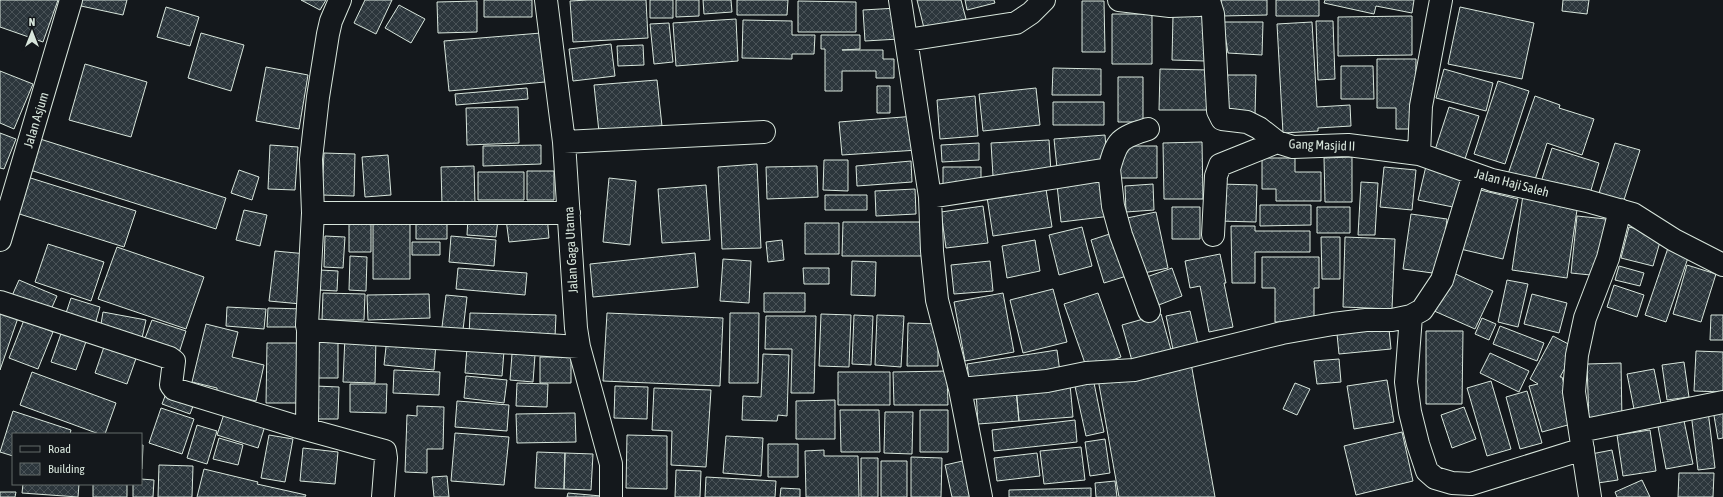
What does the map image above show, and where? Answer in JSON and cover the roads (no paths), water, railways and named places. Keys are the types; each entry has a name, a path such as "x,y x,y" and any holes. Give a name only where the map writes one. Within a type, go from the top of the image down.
{"street":[{"name":"Jalan Asjum","path":"0,240 71,0"},
{"path":"308,429 308,330 313,213 312,158 318,97 328,34 331,21 340,0"},
{"name":"Jalan Gaga Utama","path":"546,0 564,142 574,310 579,347 612,464 611,497"},
{"path":"900,0 930,197 932,251 937,300 960,389 981,497"},
{"path":"907,40 1016,23 1031,13 1044,0"},
{"path":"1119,0 1170,6 1199,2"},
{"path":"1419,154 1421,106 1441,0"},
{"name":"Gang Masjid II","path":"1199,2 1209,2 1213,14 1218,111 1220,116 1227,120 1247,122 1277,142 1293,147 1348,145 1419,154"},
{"path":"1148,129 1127,136 1120,142 1114,149 1109,169 1113,206 1121,235 1149,311"},
{"path":"564,142 764,132"},
{"path":"1213,235 1216,176 1220,165 1277,142"},
{"name":"Jalan Haji Saleh","path":"1419,154 1492,180 1587,201 1633,214 1674,240 1723,265"},
{"path":"930,197 1109,169"},
{"path":"960,389 1047,381 1086,373 1134,370 1296,331 1333,324 1366,320 1392,320 1411,316 1422,310 1442,280 1474,174"},
{"path":"1590,497 1574,392 1577,355 1585,318 1608,258 1620,210"},
{"path":"313,213 569,213"},
{"path":"0,302 170,358 174,361 171,385 174,389 385,451 386,458 383,497"},
{"path":"1411,316 1406,382 1410,412 1427,471 1435,478 1452,483 1471,484 1581,440 1723,402"},
{"path":"308,330 579,347"}]}
